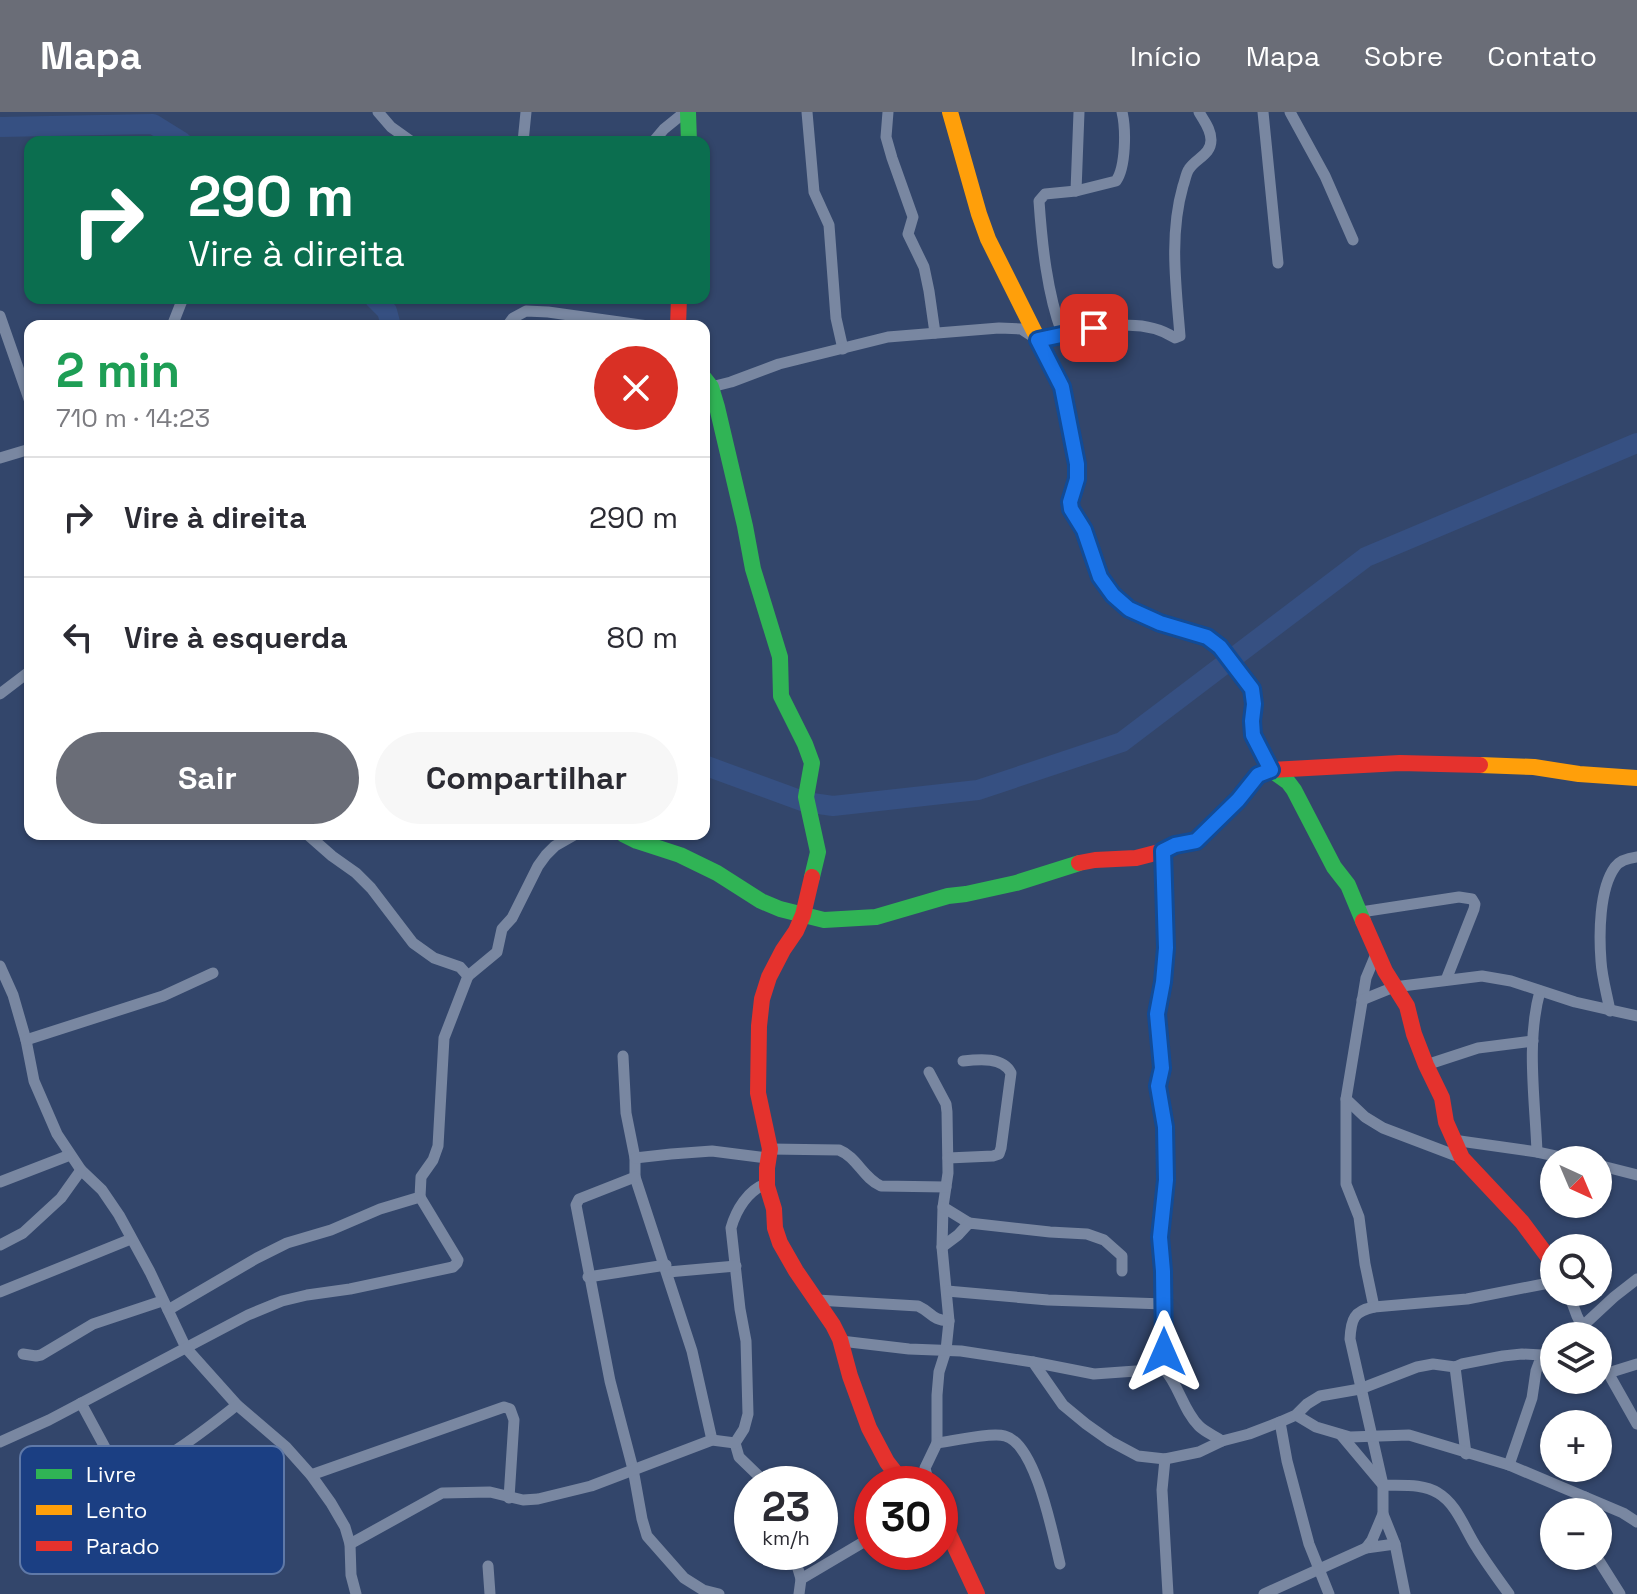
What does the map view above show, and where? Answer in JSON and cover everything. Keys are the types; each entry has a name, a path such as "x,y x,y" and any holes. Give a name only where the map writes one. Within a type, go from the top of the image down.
{"street":[{"path":"378,112 404,136"},
{"path":"524,136 526,112"},
{"path":"658,136 687,112"},
{"path":"687,112 689,136"},
{"path":"807,112 814,192 829,225 836,318 843,349"},
{"path":"888,112 886,137 913,217 908,234 924,267 935,333"},
{"path":"950,112 979,214 1004,273 1062,387 1077,464 1071,509 1084,530 1100,577 1113,595 1129,609 1160,623 1207,637 1220,647 1252,689 1253,735 1271,770 1294,790 1327,853 1348,885 1376,954 1407,1006 1414,1034 1442,1098 1446,1122 1462,1158 1522,1222 1540,1246"},
{"path":"1076,191 1079,112"},
{"path":"1062,333 1050,290 1039,201 1045,194 1076,191 1116,181 1120,177 1125,123 1122,112"},
{"path":"710,382 731,382 779,364 888,337 999,328 1021,329 1038,340 1094,328 1141,325 1164,331 1175,338 1180,336 1174,261 1178,211 1189,168 1211,145 1207,124 1199,112"},
{"path":"1263,112 1278,263"},
{"path":"1290,112 1325,176 1353,240"},
{"path":"512,320 526,311 605,320"},
{"path":"0,316 24,385"},
{"path":"710,388 753,569 780,657 781,696 812,763 806,801 818,852 803,915 769,977 762,999 759,1026 758,1093 769,1154 766,1184 783,1247 841,1341 846,1365 879,1449 889,1466"},
{"path":"0,458 24,451"},
{"path":"0,694 24,676"},
{"path":"635,840 680,855 717,873 761,901 803,915 824,920 876,917 948,896 1016,883 1072,865 1095,860 1136,858 1196,841 1238,800 1258,775 1271,770 1413,763 1534,767 1637,778"},
{"path":"314,840 371,888 413,943 434,958 460,967 468,976"},
{"path":"0,1442 49,1420 248,1315 282,1301 453,1267 457,1263 420,1197 421,1177 438,1146 444,1038 468,976 497,952 502,929 512,918 538,866 555,846 566,840"},
{"path":"1163,851 1166,948 1157,1014 1162,1068 1158,1086 1165,1127 1166,1180 1160,1237 1164,1369 1172,1377 1199,1426 1222,1441"},
{"path":"1610,1011 1600,947 1605,890 1615,866 1623,860 1637,857"},
{"path":"1361,912 1459,897 1472,899 1474,909 1446,980"},
{"path":"1374,1307 1359,1217 1346,1184 1346,1099 1362,1000 1376,954"},
{"path":"0,966 13,995 34,1081 57,1134 81,1170 108,1198 150,1272 186,1348 237,1405 286,1447 311,1475 345,1527 356,1594"},
{"path":"26,1040 163,996 213,973"},
{"path":"1362,1000 1394,987 1482,976 1511,981 1610,1011 1637,1016"},
{"path":"1537,1152 1533,1041 1540,991"},
{"path":"1426,1065 1478,1048 1533,1041"},
{"path":"623,1056 626,1113 635,1158 635,1177 692,1351 712,1440"},
{"path":"948,1158 993,1156 999,1154 1001,1148 1011,1073 1009,1067 991,1060 963,1061"},
{"path":"926,1466 937,1443 939,1372 946,1350 949,1321 942,1247 948,1158 946,1104 929,1072"},
{"path":"1346,1099 1365,1117 1383,1128 1462,1158"},
{"path":"1453,1140 1540,1153"},
{"path":"635,1158 712,1151 769,1154 839,1150 844,1151 873,1182 881,1186 946,1187"},
{"path":"0,1182 70,1155"},
{"path":"1612,1169 1637,1175"},
{"path":"0,1245 23,1233 61,1198 81,1170"},
{"path":"635,1177 579,1199 576,1205 588,1277 647,1536 684,1578 703,1590 719,1594"},
{"path":"748,1466 739,1457 735,1443 744,1429 748,1414 746,1341 731,1228 734,1218 754,1190 766,1184"},
{"path":"23,1354 41,1355 93,1324 165,1305 287,1243 420,1197"},
{"path":"943,1207 969,1223 1092,1235 1104,1240 1122,1256 1122,1271"},
{"path":"942,1247 969,1223"},
{"path":"0,1292 131,1239"},
{"path":"588,1277 667,1268 736,1266"},
{"path":"1593,1322 1614,1297 1637,1279"},
{"path":"1405,1594 1395,1544 1383,1514 1383,1485 1350,1339 1351,1325 1363,1309 1467,1299 1540,1285"},
{"path":"947,1291 1048,1300 1164,1304"},
{"path":"817,1300 918,1306 934,1318 949,1321"},
{"path":"841,1341 946,1350 1094,1374 1164,1369"},
{"path":"1033,1362 1063,1405 1086,1424 1138,1456 1165,1459 1199,1452 1280,1422 1296,1415 1320,1396 1360,1389 1417,1367 1433,1364 1455,1367 1503,1356 1540,1355"},
{"path":"1509,1465 1532,1398 1540,1360"},
{"path":"1612,1372 1637,1364"},
{"path":"1455,1367 1466,1454"},
{"path":"1612,1380 1637,1424"},
{"path":"81,1403 104,1446"},
{"path":"180,1446 237,1405"},
{"path":"311,1475 504,1407 510,1409 514,1420 509,1498"},
{"path":"1296,1415 1316,1427 1341,1435 1373,1438 1409,1435 1509,1465 1623,1513 1637,1522"},
{"path":"1280,1422 1309,1544 1329,1594"},
{"path":"1199,1426 1199,1452"},
{"path":"937,1443 1001,1435 1014,1439 1034,1472 1060,1564"},
{"path":"1341,1435 1383,1485 1414,1486 1439,1493 1456,1512 1475,1546 1509,1594"},
{"path":"350,1544 442,1493 490,1492 523,1500 561,1495 712,1440 735,1443"},
{"path":"1165,1459 1162,1490 1168,1594"},
{"path":"1366,1548 1383,1514"},
{"path":"1264,1594 1366,1548 1395,1544"},
{"path":"801,1579 854,1548"},
{"path":"958,1553 977,1594"},
{"path":"488,1566 490,1594"},
{"path":"798,1570 801,1579 799,1594"},
{"path":"1605,1570 1620,1594"}],"waterway":[{"path":"0,127 153,124 172,136"},
{"path":"380,304 387,311 389,320"},
{"path":"710,767 805,802 833,806 978,790 1122,742 1366,557 1637,443"}],"traffic: fast":[{"path":"688,112 689,136"},
{"path":"710,386 753,569 780,657 781,696 812,763 806,797 818,852 812,877"},
{"path":"1121,602 1160,623 1207,637 1220,647 1252,689 1253,735 1271,770 1294,790 1334,867 1348,885 1363,921"},
{"path":"635,840 680,855 717,873 761,901 824,920 876,917 948,896 1016,883 1079,863"}],"traffic: slow":[{"path":"950,112 988,239 1062,387 1077,464 1071,509 1084,530 1100,577 1121,602"},
{"path":"1480,765 1534,767 1637,778"}],"traffic: jam":[{"path":"678,320 679,304"},
{"path":"1079,863 1136,858 1196,841 1238,800 1258,775 1271,770 1400,763 1480,765"},
{"path":"812,877 803,915 769,977 762,999 758,1093 770,1149 767,1186 780,1243 840,1339 869,1428 890,1466"},
{"path":"1363,921 1385,971 1407,1006 1414,1034 1442,1098 1446,1122 1462,1158 1522,1222 1540,1246"},
{"path":"958,1553 977,1594"}],"route":[{"path":"1094,328 1038,340 1062,387 1073,439 1077,479 1071,509 1084,530 1100,577 1113,595 1129,609 1160,623 1207,637 1231,661 1252,689 1253,735 1271,770 1258,775 1238,800 1196,841 1163,851 1166,948 1157,1014 1162,1068 1158,1086 1165,1127 1166,1180 1160,1237 1164,1352"}]}
